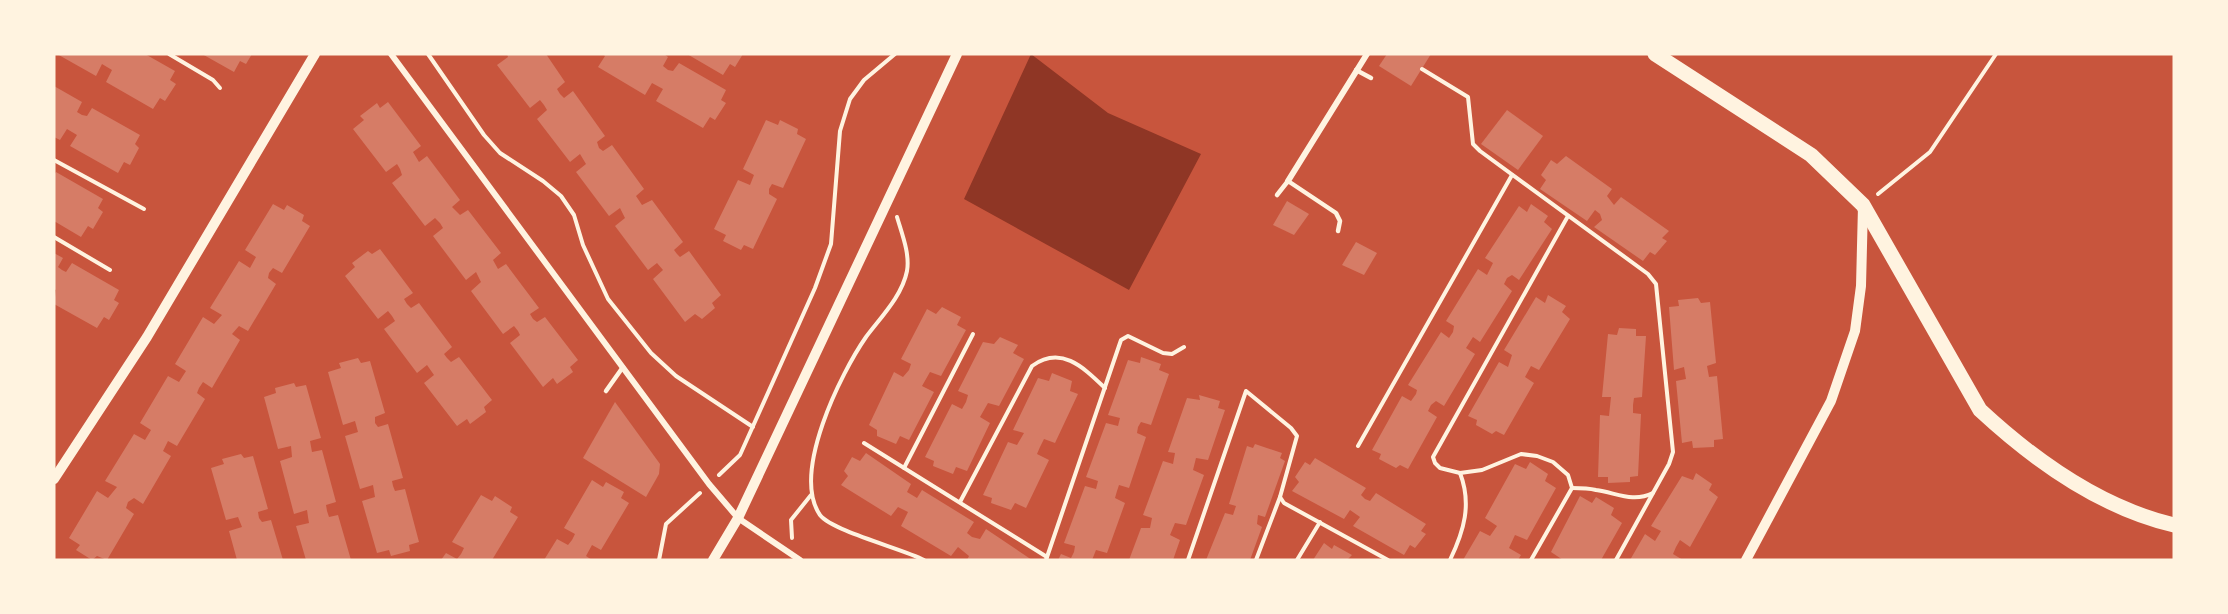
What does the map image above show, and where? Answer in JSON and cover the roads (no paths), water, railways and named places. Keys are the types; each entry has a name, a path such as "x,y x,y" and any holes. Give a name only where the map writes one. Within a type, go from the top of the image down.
{"main road":[{"path":"1655,54 1811,155 1863,206 1980,410 2007,435 2094,495 2146,518 2174,525"}],"street":[{"path":"54,479 147,337 315,54"},
{"path":"391,54 710,484 738,518 800,560"},
{"path":"713,560 738,518 957,54"},
{"path":"1288,181 1367,54"},
{"path":"1746,560 1831,401 1855,331 1862,286 1863,206"}],"lane":[{"path":"1356,70 1371,78"},
{"path":"1277,195 1288,181 1336,213 1340,222 1338,231"},
{"path":"606,391 623,367"}]}
